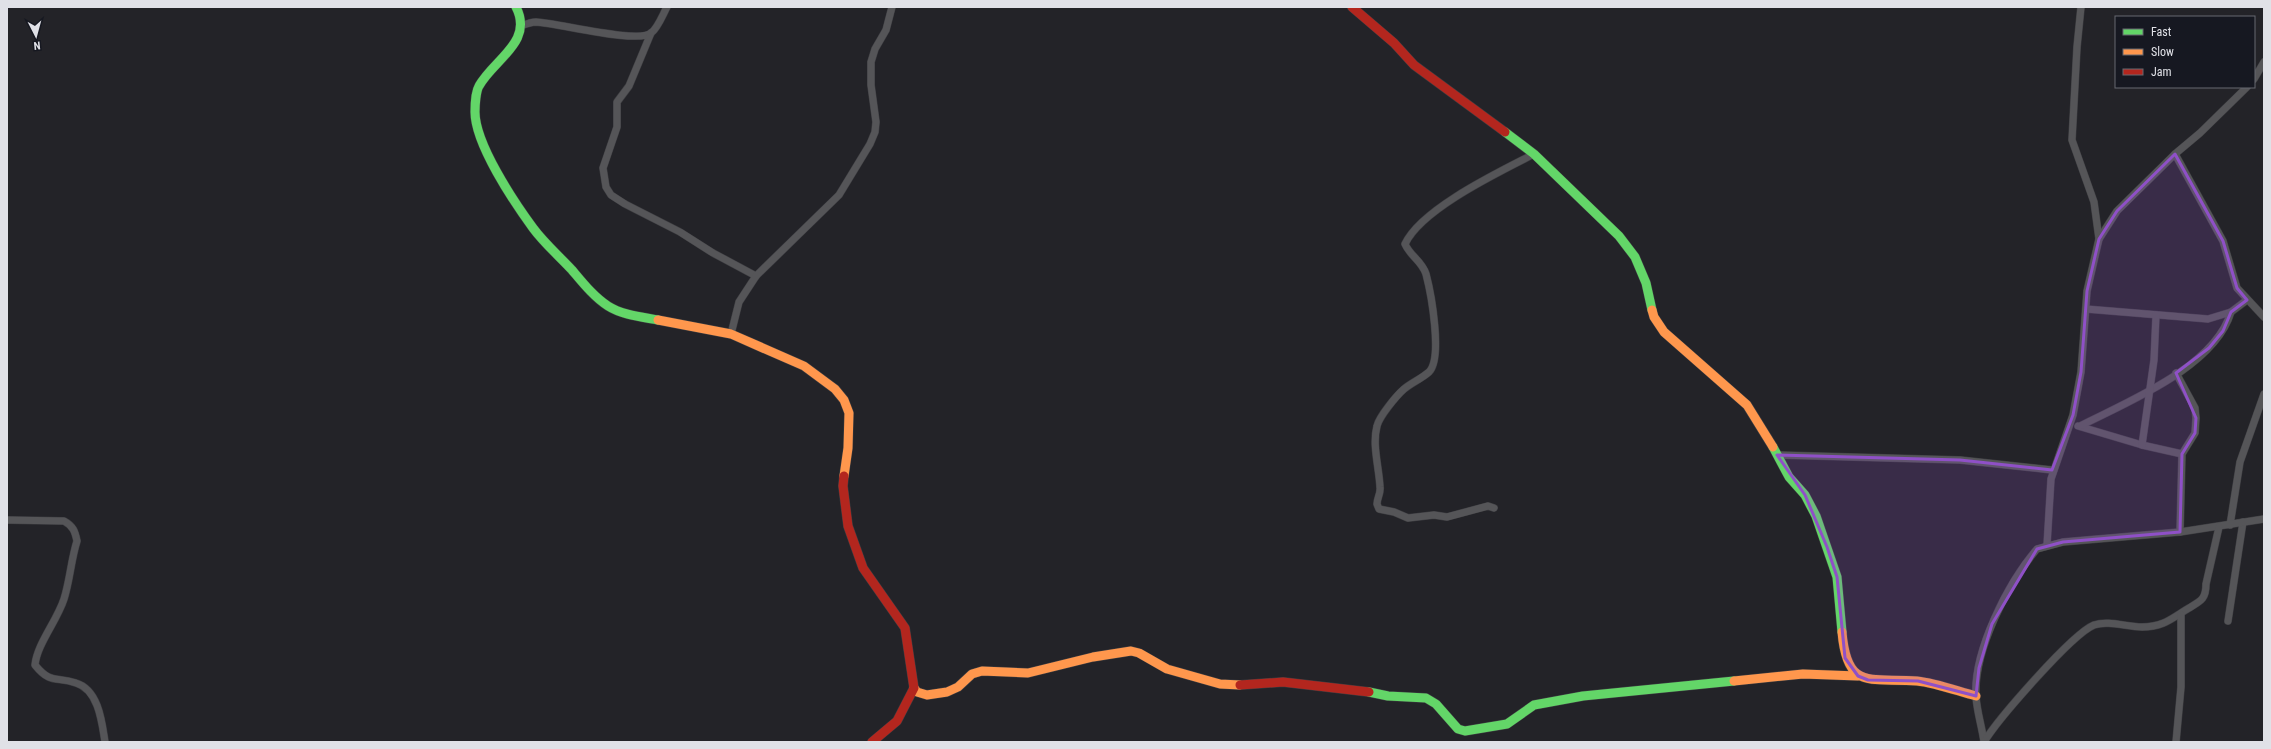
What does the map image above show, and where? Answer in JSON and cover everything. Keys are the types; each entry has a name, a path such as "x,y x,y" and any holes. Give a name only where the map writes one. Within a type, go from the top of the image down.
{"street":[{"path":"516,7 522,19 515,42 479,86 475,113 481,140 502,182 533,228 593,294 609,307 632,315 731,334 804,366 835,389 844,400 849,413 848,448 843,486 848,526 862,568 905,628 914,688 917,692 927,695 947,692 958,686 972,674 982,671 1028,673 1093,656 1131,651 1139,653 1167,669 1220,684 1258,685 1283,682 1356,689 1388,696 1416,696 1426,698 1436,704 1458,729 1465,731 1507,724 1527,708 1534,705 1583,696 1803,674 1858,676 1868,680 1918,681 1976,696"},
{"path":"667,7 651,33 629,86 617,102 617,127 603,168 606,187 611,195 625,204 680,232 713,253 756,276"},
{"path":"731,334 739,302 756,276 839,195 870,144 875,132 876,122 871,85 871,62 875,48 886,30 892,7"},
{"path":"1352,7 1394,43 1414,65 1534,154 1619,236 1634,257 1646,283 1654,317 1664,332 1747,406 1765,430 1789,477 1805,496 1816,516 1837,577 1844,654 1849,666 1858,676"},
{"path":"2082,7 2077,47 2072,140 2094,202 2099,239"},
{"path":"521,26 534,22 627,36 642,37 651,33"},
{"path":"2255,77 2264,62"},
{"path":"2047,545 2048,498 2052,470 2070,424 2081,372 2086,309 2092,267 2099,239 2117,212 2175,154 2200,133 2246,88"},
{"path":"1494,508 1488,506 1446,516 1434,515 1408,518 1394,512 1379,509 1376,504 1380,488 1376,452 1376,427 1379,420 1404,389 1429,372 1435,358 1436,334 1426,274 1417,259 1409,252 1405,244 1415,230 1444,205 1501,171 1534,154"},
{"path":"2175,154 2223,241 2237,288 2264,316"},
{"path":"2086,309 2156,315 2178,315 2208,319 2231,312 2247,300"},
{"path":"2080,426 2149,393 2176,373 2209,348 2223,331 2231,312"},
{"path":"2142,445 2154,360 2156,315"},
{"path":"2176,373 2195,408 2196,418 2195,433 2182,454 2180,532"},
{"path":"2230,525 2240,462 2264,394"},
{"path":"2070,424 2142,445 2182,454"},
{"path":"1777,455 1953,460 2052,470"},
{"path":"1984,742 1976,696 1979,668 1984,645 1992,624 2028,559 2037,549 2047,545 2219,527 2264,518"},
{"path":"7,520 64,521 71,525 76,532 77,541 64,600 38,651 35,665 54,680 76,682 89,694 100,715 106,742"},
{"path":"2228,621 2243,522"},
{"path":"1984,742 1993,727 2058,655 2089,628 2102,623 2150,627 2167,622 2180,615 2204,598 2219,527"},
{"path":"2176,742 2181,687 2180,615"},
{"path":"872,742 897,721 914,688"}],"highlighted area":[{"path":"2175,154 2223,241 2237,288 2247,300 2231,312 2223,331 2209,348 2176,373 2196,418 2195,433 2182,454 2180,532 2063,542 2037,549 1992,624 1979,668 1976,696 1918,681 1868,680 1858,676 1845,658 1837,577 1827,547 1805,495 1777,455 1960,460 2052,470 2073,415 2081,372 2087,291 2099,239 2117,211"}],"traffic: fast":[{"path":"516,7 520,19 520,30 516,40 510,50 486,76 479,86 476,95 475,112 477,125 481,140 488,156 506,188 533,228 593,294 608,306 619,312 658,320"},
{"path":"1505,132 1534,154 1619,236 1635,257 1646,283 1652,310"},
{"path":"1773,447 1789,477 1805,495 1816,516 1837,577 1842,632"},
{"path":"1369,692 1388,696 1426,698 1436,704 1458,729 1465,731 1507,724 1534,705 1583,696 1734,681"}],"traffic: slow":[{"path":"1652,310 1654,317 1664,332 1747,405 1773,447"},
{"path":"658,320 731,334 804,366 835,389 844,400 849,413 848,448 844,476"},
{"path":"1842,632 1849,664 1856,673 1864,678 1874,680 1924,682 1976,696"},
{"path":"914,688 917,692 927,695 947,692 958,687 972,674 982,671 1028,673 1093,657 1131,651 1139,653 1167,669 1220,684 1240,685"},
{"path":"1734,681 1803,674 1858,676"}],"traffic: jam":[{"path":"1352,7 1394,43 1414,65 1505,132"},
{"path":"844,476 843,486 848,526 863,568 905,628 914,688 897,721 872,742"},
{"path":"1240,685 1283,682 1369,692"}]}
